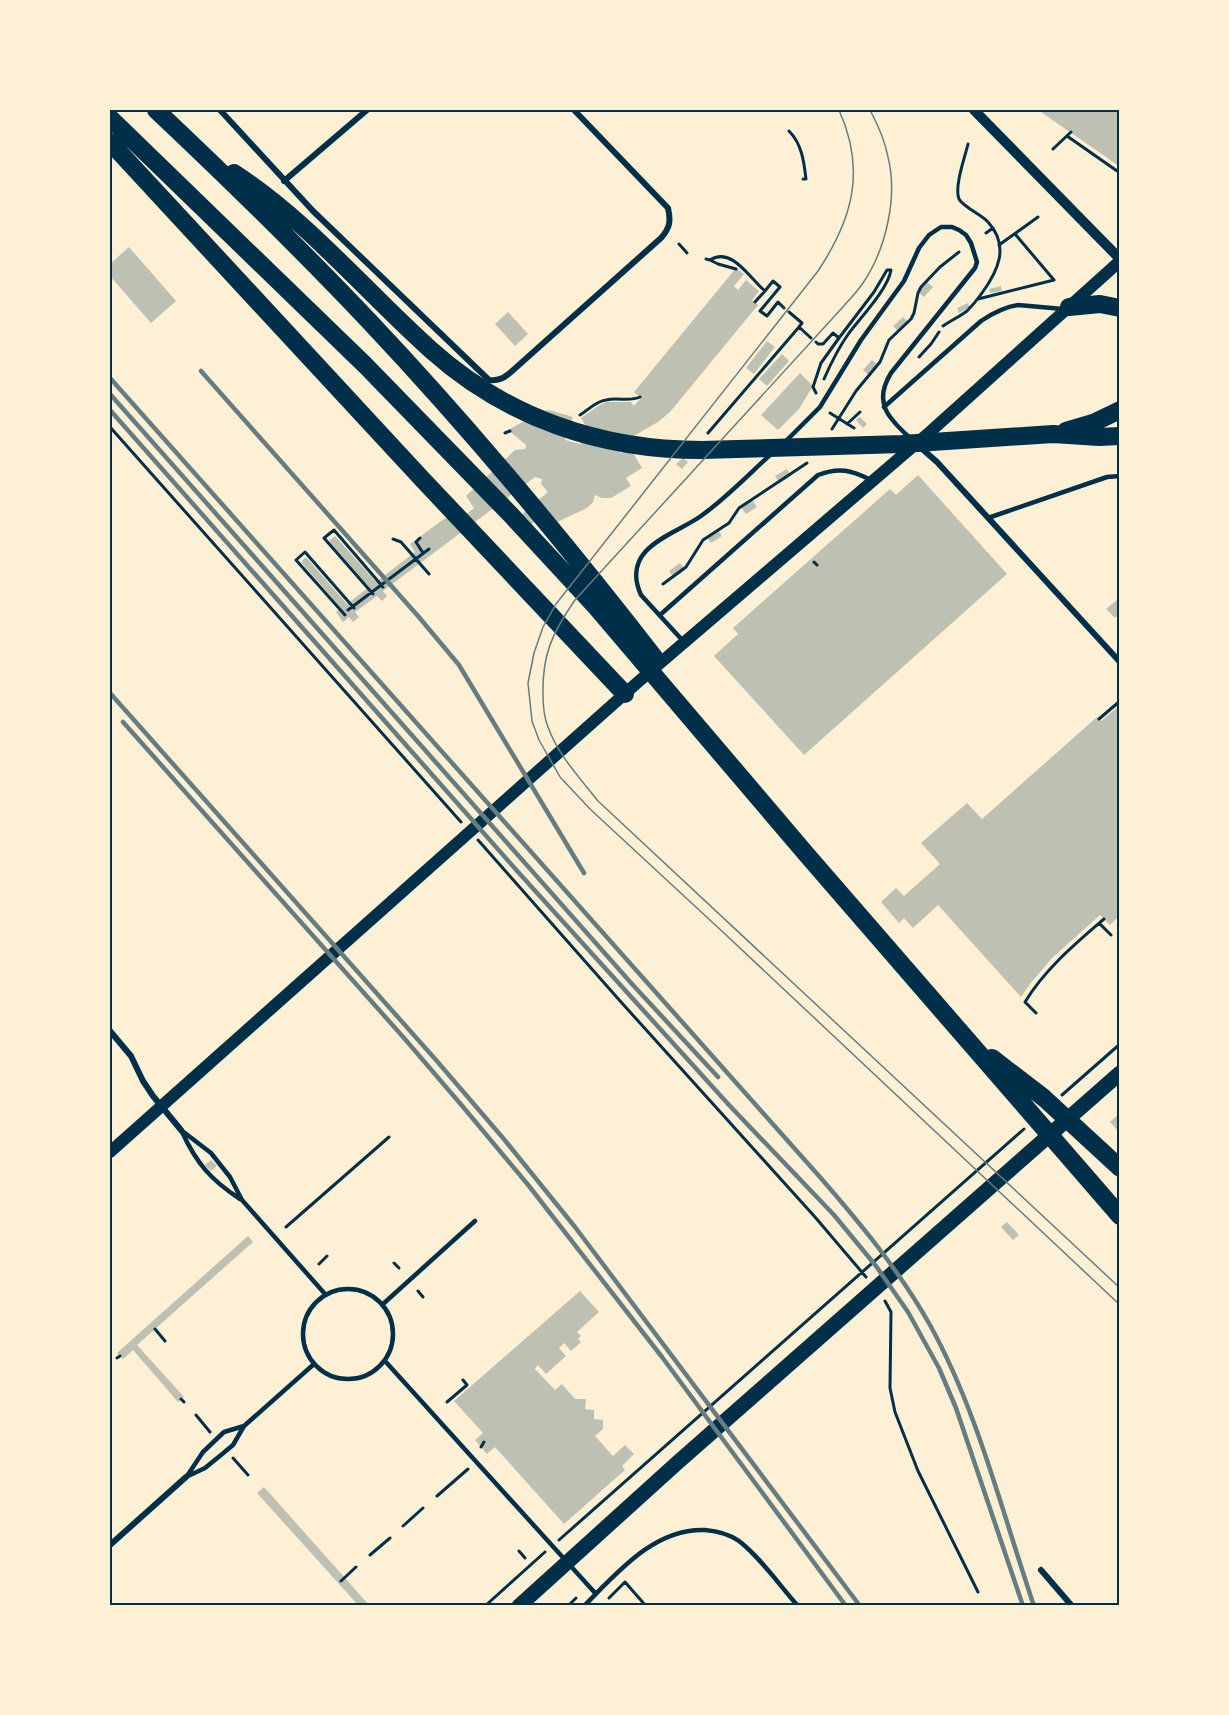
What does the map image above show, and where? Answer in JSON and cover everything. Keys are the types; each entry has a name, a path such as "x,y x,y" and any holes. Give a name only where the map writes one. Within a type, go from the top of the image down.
{"highway":[{"path":"156,110 334,285 457,417 590,576 809,853 1119,1214"},
{"path":"110,118 440,440 511,515 603,616 962,1036 1119,1214"},
{"path":"110,142 423,480 632,688"},
{"path":"206,157 259,190 282,209 432,351 474,383 524,412 577,433 632,446 675,450 883,445 1053,434 1119,436"},
{"path":"1067,308 1100,303 1119,308"},
{"path":"1053,434 1094,423 1119,410"},
{"path":"962,1036 1044,1098 1119,1168"},
{"path":"1017,1093 1068,1130 1119,1181"}],"main road":[{"path":"110,1152 684,642 916,444 1119,260"},
{"path":"519,1605 1119,1073"}],"street":[{"path":"220,110 313,211 489,380 495,381 506,376 661,238 669,225 668,208 574,110"},
{"path":"284,181 367,110"},
{"path":"974,110 1119,260"},
{"path":"916,444 937,462 1119,662"},
{"path":"110,1031 131,1056 153,1096 181,1130"},
{"path":"110,1545 186,1477"},
{"path":"1041,1570 1072,1605"}],"lane":[{"path":"684,642 641,595 637,586 637,567 645,552 713,508 812,417 826,399 861,340 904,281 923,241 941,227 952,227 966,235 971,243 977,262 975,268 885,382 882,396 884,407 900,429 916,444"},
{"path":"884,407 981,321 995,312 1018,305 1067,308"},
{"path":"660,615 818,475 832,470 843,470 855,472 872,481"},
{"path":"988,518 1107,477 1119,476"},
{"path":"181,1130 211,1153 230,1177 242,1200"},
{"path":"181,1130 191,1152 212,1178 242,1200 325,1294"},
{"path":"383,1304 475,1221"},
{"path":"342,1289 360,1289 376,1297 383,1304 390,1314 394,1338 385,1361 375,1370 363,1377 337,1378 314,1364 303,1340 303,1327 314,1304 325,1294 342,1289"},
{"path":"385,1361 596,1594"},
{"path":"186,1477 216,1460 233,1444 244,1426 314,1364"},
{"path":"186,1477 202,1452 224,1432 244,1426"},
{"path":"585,1605 640,1553 652,1545 683,1532 698,1530 715,1531 728,1535 748,1548 798,1605"}],"path":[{"path":"789,131 800,147 806,179 803,179"},
{"path":"1053,149 1071,132"},
{"path":"1067,136 1119,173"},
{"path":"999,245 1038,217"},
{"path":"986,233 993,228"},
{"path":"978,299 1054,280 1015,234"},
{"path":"679,244 687,253"},
{"path":"736,269 708,260 718,256 731,259 765,291"},
{"path":"816,393 813,387 821,363 874,292 887,270 891,270 890,277 877,297 843,342 823,380"},
{"path":"755,302 773,280 780,286 760,311 766,316 778,302 784,308"},
{"path":"704,438 802,323 789,312"},
{"path":"798,327 811,338"},
{"path":"816,342 823,345 833,333 838,338"},
{"path":"578,417 605,400 640,397"},
{"path":"847,424 860,412"},
{"path":"830,413 856,430"},
{"path":"110,427 464,825"},
{"path":"505,433 510,431"},
{"path":"373,594 324,538 330,536 334,530 383,587"},
{"path":"420,538 416,542 424,553"},
{"path":"393,539 399,540 413,553 429,574"},
{"path":"419,547 424,543"},
{"path":"348,610 429,549"},
{"path":"345,615 296,560 305,552 354,608"},
{"path":"1100,719 1119,700"},
{"path":"471,833 822,1224 868,1279"},
{"path":"1036,1013 1025,1002 1031,992 1057,960 1104,919"},
{"path":"1099,923 1111,935"},
{"path":"1057,1100 1119,1044"},
{"path":"558,1540 1030,1123"},
{"path":"286,1227 389,1137"},
{"path":"319,1264 327,1256"},
{"path":"394,1263 399,1268"},
{"path":"418,1291 423,1297"},
{"path":"881,1296 891,1312 890,1388 895,1412 918,1471 978,1592"},
{"path":"155,1329 165,1341"},
{"path":"447,1402 467,1385 463,1380"},
{"path":"196,1415 210,1432"},
{"path":"481,1447 484,1442"},
{"path":"232,1458 248,1475"},
{"path":"437,1496 468,1469"},
{"path":"403,1526 423,1508"},
{"path":"370,1555 390,1538"},
{"path":"485,1605 549,1548"},
{"path":"519,1551 525,1558"},
{"path":"341,1581 356,1567"},
{"path":"609,1598 624,1582 646,1605"},
{"path":"568,1605 576,1598"}],"building":[{"path":"1038,110 1119,110 1119,166"},
{"path":"129,247 176,301 151,323 110,276 110,264"},
{"path":"736,268 744,274 734,286 738,290 746,280 759,291 752,300 758,305 670,412 658,422 616,446 621,453 630,448 642,468 626,478 631,486 611,498 595,495 593,502 587,508 553,524 549,516 531,524 522,514 548,492 541,484 542,479 535,477 383,591 387,596 382,601 377,596 355,612 359,617 353,622 349,617 343,622 336,612 341,608 301,562 306,557 347,604 369,587 329,541 335,536 376,582 415,552 410,544 448,516 454,524 474,508 466,496 515,450 525,449 526,445 508,430 542,411 549,410 573,417 565,440 580,444 586,426 581,418 598,406 606,402 631,402 634,406 641,398 634,392"},
{"path":"927,282 933,287 924,297 918,292"},
{"path":"1001,286 1002,291 990,293 989,289"},
{"path":"968,303 970,307 959,313 957,308"},
{"path":"508,312 528,334 515,346 495,324"},
{"path":"903,317 909,323 899,332 893,326"},
{"path":"767,341 775,347 754,374 746,368"},
{"path":"782,354 789,361 767,386 759,379"},
{"path":"872,360 878,365 869,376 863,370"},
{"path":"800,373 813,386 799,409 778,430 761,415"},
{"path":"860,417 867,424 863,428 856,420"},
{"path":"683,458 688,462 682,469 676,464"},
{"path":"787,469 791,476 780,483 775,476"},
{"path":"918,475 1007,574 804,755 714,656 738,634 733,628 890,489 896,495"},
{"path":"752,500 757,507 746,514 741,507"},
{"path":"718,530 722,536 711,543 706,537"},
{"path":"680,563 685,570 674,578 669,571"},
{"path":"1118,599 1119,614 1115,618 1106,609"},
{"path":"1119,706 1119,916 1110,925 1100,915 1052,958 1021,997 938,905 913,928 904,918 899,923 881,902 896,888 904,896 940,864 921,843 967,803 982,819 1097,717 1101,721"},
{"path":"1119,1114 1119,1132 1110,1122"},
{"path":"211,1160 217,1166 211,1171 205,1165"},
{"path":"1007,1222 1019,1235 1013,1240 1001,1227"},
{"path":"248,1236 253,1242 137,1345 184,1397 178,1402 133,1350 123,1359 117,1353"},
{"path":"580,1291 599,1312 577,1332 581,1336 578,1339 581,1342 579,1344 571,1351 564,1343 559,1348 566,1356 546,1374 538,1365 535,1369 555,1390 562,1384 575,1399 586,1399 585,1409 594,1410 594,1419 603,1420 603,1429 595,1436 613,1456 625,1445 634,1454 622,1466 625,1470 564,1524 495,1447 487,1454 475,1440 483,1433 454,1401"},
{"path":"264,1487 369,1605 358,1605 257,1493"}],"tram line":[{"path":"839,110 852,153 853,173 852,193 840,232 818,271 556,604 543,627 534,653 528,683 532,721 539,740 560,777 590,809 1120,1305"},
{"path":"870,110 887,151 892,189 884,239 871,269 850,299 575,600 560,623 547,656 543,681 545,715 558,747 598,801 1120,1288"}],"railway":[{"path":"201,371 459,665 584,873"},
{"path":"110,378 819,1176 878,1248 930,1325 962,1392 976,1427 1034,1606"},
{"path":"110,394 632,984 718,1077"},
{"path":"110,410 519,873 729,1105 834,1215 876,1266 908,1312 939,1368 956,1408 1023,1606"},
{"path":"110,693 503,1138 575,1227 860,1606"},
{"path":"123,722 404,1038 529,1186 662,1357 846,1606"}]}
